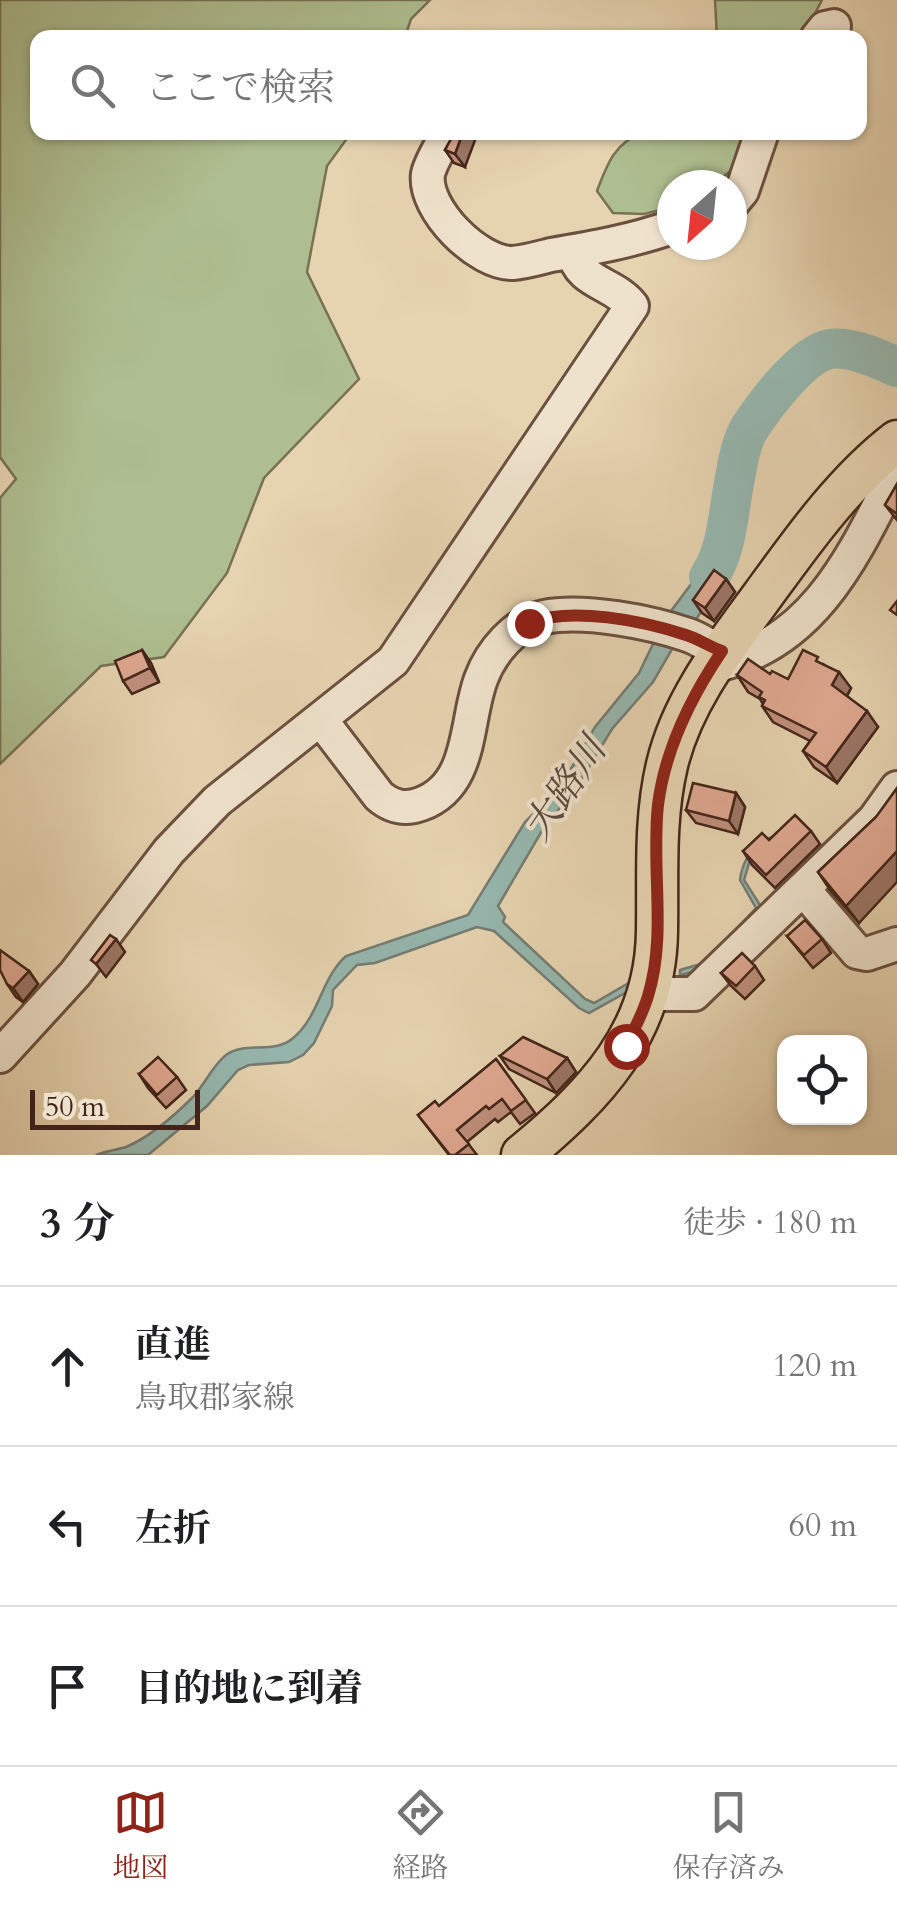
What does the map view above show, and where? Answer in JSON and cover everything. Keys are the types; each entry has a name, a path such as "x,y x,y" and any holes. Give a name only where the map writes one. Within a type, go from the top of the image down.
{"main road":[{"path":"522,1155 559,1141 626,1046 649,994 658,936 658,803 684,714 718,658 795,551 868,464 897,441"}],"street":[{"path":"445,140 428,172 429,192 445,221 470,246 510,263 631,241 657,232"},
{"path":"747,177 759,140"},
{"path":"0,1056 74,974 170,851 205,814 393,661 632,306 584,274 576,266 574,252"},
{"path":"321,720 387,803 410,808 426,802 450,780 469,738 480,682 489,662 512,634 544,617 583,616 652,624 692,636 718,658 742,660 772,646 804,622 847,563 897,470"},
{"path":"649,994 694,994 874,820 897,788"},
{"path":"802,889 857,952 867,954 897,944"}],"green space":[{"path":"0,0 430,0 411,19 407,30 30,30 30,140 346,140 327,166 307,272 359,379 264,478 227,573 164,657 101,666 0,764 0,498 16,479 0,457"},
{"path":"715,0 822,0 806,30 717,30"},
{"path":"629,140 753,140 743,160 731,170 657,170 657,211 644,214 613,213 597,191 619,148"}],"water":[{"path":"736,524 730,560 719,583 697,618 686,625 653,682 612,729 575,790 543,829 498,906 505,917 503,922 585,999 594,1003 634,980 634,988 589,1013 494,931 477,927 375,963 357,965 333,990 332,1006 314,1043 303,1055 289,1062 249,1065 238,1070 207,1106 148,1155 96,1155 126,1147 162,1125 193,1097 226,1055 242,1049 277,1046 292,1039 308,1020 331,975 346,956 468,915 525,822 561,786 595,727 639,673 665,619 716,551 720,527"},
{"path":"797,828 751,857 744,880 762,908 706,969 680,975 680,970 704,963 756,908 740,880 752,851 767,839"}],"building":[{"path":"451,140 460,140 455,154 445,150"},
{"path":"897,484 897,514 885,505"},
{"path":"714,570 726,579 705,608 693,600"},
{"path":"142,650 150,668 123,681 115,661"},
{"path":"803,650 839,672 832,685 867,711 826,767 803,751 816,733 762,706 762,692 737,675 748,659 770,674 772,671 788,679"},
{"path":"693,783 736,793 729,821 686,810"},
{"path":"897,788 897,851 846,906 818,872 876,817"},
{"path":"795,815 811,831 766,875 743,851 762,833 769,840"},
{"path":"805,920 822,939 804,955 787,936"},
{"path":"110,935 116,939 96,964 91,960"},
{"path":"0,950 29,971 13,988 0,970"},
{"path":"742,953 755,966 736,986 721,973"},
{"path":"523,1037 567,1058 547,1079 500,1056"},
{"path":"158,1057 177,1077 157,1095 139,1074"},
{"path":"496,1059 526,1100 511,1111 502,1099 489,1109 486,1106 457,1130 469,1144 450,1155 418,1115 435,1101 439,1106"}],"waterway":[{"name":"大路川","path":"709,577 724,540 744,439 785,382 808,360 830,349 856,351 897,367"}],"route":[{"path":"529,623 544,617 583,616 652,624 692,636 722,651 684,714 668,759 658,803 658,936 649,994 626,1046"}]}
